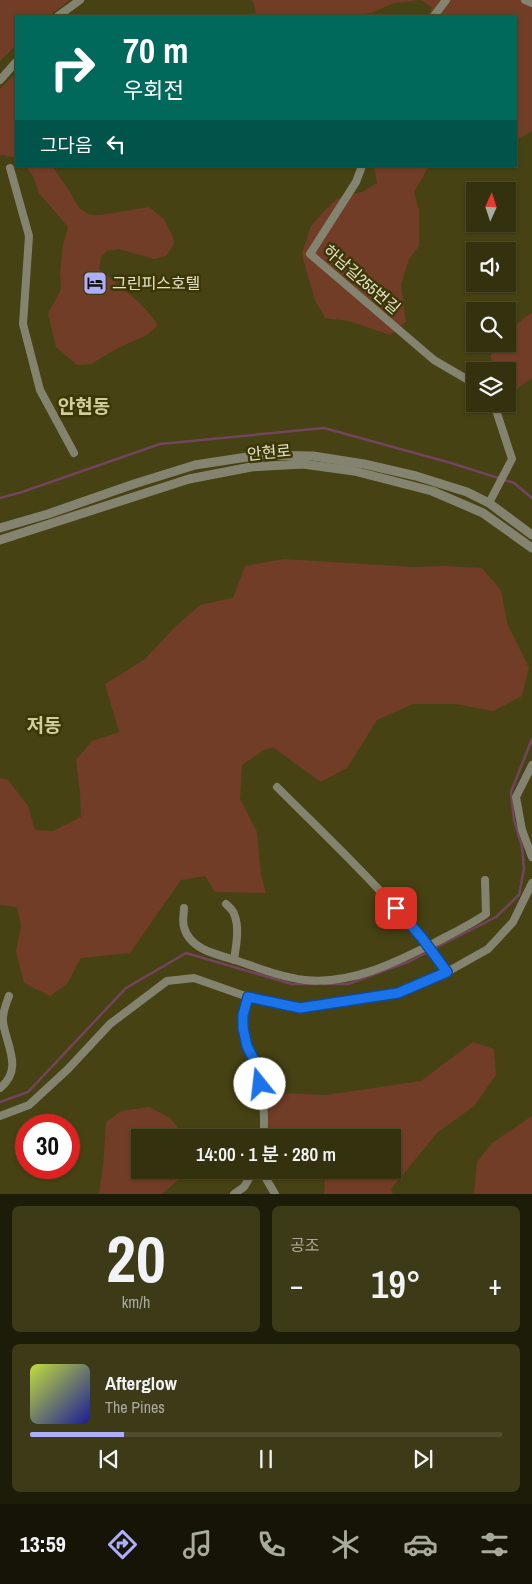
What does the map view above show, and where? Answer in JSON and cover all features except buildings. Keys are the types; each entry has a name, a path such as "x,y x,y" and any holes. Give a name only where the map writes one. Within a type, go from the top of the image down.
{"street":[{"path":"59,15 80,0"},
{"path":"435,15 446,0"},
{"path":"525,0 532,3"},
{"path":"0,80 15,63"},
{"name":"하남길255번길","path":"362,167 356,182 310,254 434,360 466,379"},
{"path":"10,168 29,236 23,324 40,390 74,453"},
{"path":"483,513 512,459 497,412"},
{"name":"안현로","path":"0,528 48,514 195,464 260,456 313,456 364,464 416,476 467,492 488,503 532,536"},
{"name":"안현로","path":"0,540 189,478 252,467 303,464 354,471 432,491 483,513 532,548"},
{"path":"532,765 516,797 522,830 532,856"},
{"path":"277,787 387,897 447,972"},
{"path":"184,908 184,926 189,938 203,950 271,972 306,980 332,980 362,974 430,949 486,914 485,880"},
{"path":"0,1116 29,1105 68,1069 110,1024 167,981 194,978 248,997 300,1008 398,993 447,972 488,949 513,922 532,883"},
{"path":"226,904 234,913 236,922 234,960"},
{"path":"0,1088 10,1074 12,1063 11,1050 3,1022 3,1014 9,996"},
{"path":"248,997 243,1015 243,1028 247,1046 256,1064 260,1084 263,1129"},
{"path":"234,1194 244,1187 249,1179"},
{"path":"267,1179 276,1194"}],"shaded area":[{"path":"0,0 70,0 50,15 15,15 15,46 0,61"},
{"path":"249,0 420,0 394,3 371,13 360,15 255,15 253,1"},
{"path":"420,0 532,0 532,131 517,139 517,15 429,15 432,7"},
{"path":"15,74 15,100 13,103 15,106 15,158 0,156 0,89"},
{"path":"27,167 53,167 79,208 90,215 149,207 164,219 173,237 174,244 166,256 154,259 119,249 107,251 101,257 99,269 138,302 158,325 147,335 116,349 91,364 77,365 56,347 48,314 61,289 60,273 63,245 68,227 39,193 33,176"},
{"path":"374,167 428,167 414,192 419,210 419,246 409,259 401,285 406,322 390,335 349,321 325,318 315,300 302,253 311,226 326,209 337,199 364,191 377,183"},
{"path":"532,313 532,379 516,390 516,362 491,362 491,355 493,352 516,352 516,325"},
{"path":"284,559 411,567 482,568 501,590 507,623 529,668 522,696 493,711 455,704 413,704 377,720 347,768 321,782 274,748 265,749 242,765 240,799 257,832 261,875 266,893 215,892 205,876 181,880 130,953 81,958 67,984 50,996 24,983 16,952 21,926 17,907 0,905 0,778 8,780 28,806 35,830 53,831 81,817 76,760 92,741 119,732 105,684 145,659 175,627 200,605 233,598 245,566"},
{"path":"473,1042 494,1049 496,1075 474,1106 437,1133 401,1177 401,1129 268,1129 264,1107 279,1093 326,1095 421,1081"},
{"path":"149,1107 170,1118 179,1129 131,1129 131,1179 179,1179 162,1194 99,1194 106,1122 121,1111"},
{"path":"532,1116 532,1194 474,1194 477,1162 492,1143"},
{"path":"325,1179 399,1179 391,1189 393,1194 324,1194"}],"waterway":[{"path":"0,498 160,444 324,428 451,463 514,483 532,498"},
{"path":"433,949 496,917 519,895 524,869 522,847 514,820 511,792 532,739"},
{"path":"323,984 348,984 408,962 428,952"},
{"path":"0,1102 28,1092 126,988 186,953 292,984 317,984"}],"place":[{"name":"그린피스호텔","path":"95,283"}],"district":[{"name":"안현동","path":"84,406"},
{"name":"저동","path":"44,725"}],"route":[{"path":"260,1084 256,1064 247,1046 243,1028 243,1015 248,997 300,1008 398,993 447,972 422,938 396,908"}]}
